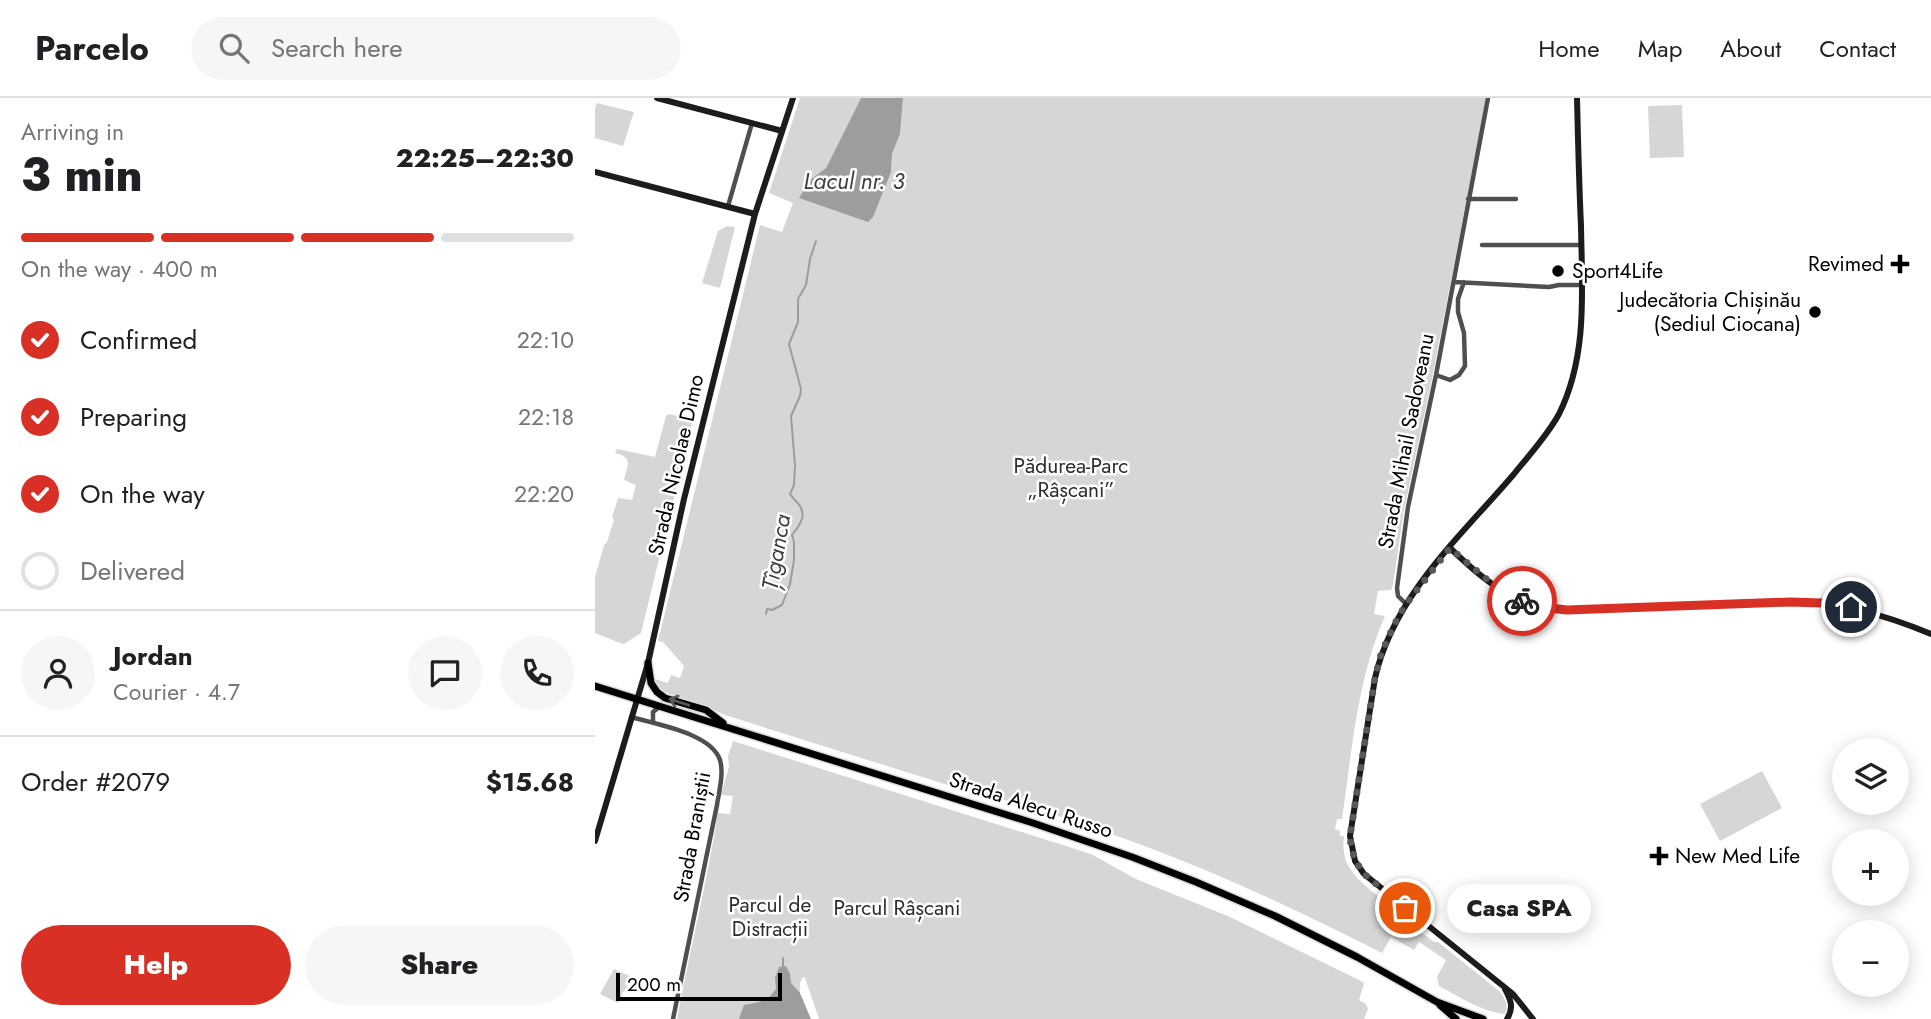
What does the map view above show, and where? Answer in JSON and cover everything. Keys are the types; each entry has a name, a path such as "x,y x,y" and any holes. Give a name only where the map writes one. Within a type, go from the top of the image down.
{"main road":[{"path":"657,98 782,131"},
{"name":"Strada Nicolae Dimo","path":"595,841 648,663 684,499 755,214 793,98"},
{"path":"1531,1016 1513,993 1364,874 1352,853 1350,836 1375,678 1386,641 1406,604 1450,548 1538,446 1558,415 1569,391 1578,360 1582,285 1577,98"},
{"path":"595,172 755,214"},
{"path":"1450,548 1505,594 1550,609 1822,603 1867,611 1931,634"},
{"path":"648,663 651,683 657,692 665,698 706,710 729,727"},
{"name":"Strada Alecu Russo","path":"595,686 1020,819 1143,861 1286,922 1357,957 1437,1002 1483,1019"},
{"path":"1505,987 1511,1001 1511,1011 1507,1019"},
{"name":"Strada Alecu Russo","path":"1437,1002 1453,1019"},
{"path":"1511,1011 1519,1007 1531,1016"}],"street":[{"name":"Strada Mihail Sadoveanu","path":"1406,604 1398,596 1397,588 1408,507 1436,375 1488,98"},
{"path":"728,206 752,123"},
{"path":"1468,199 1516,199"},
{"path":"1482,245 1581,245"},
{"path":"1454,282 1549,287 1582,285"},
{"path":"1436,375 1450,380 1459,375 1465,366 1464,334 1458,312 1458,299 1464,282"},
{"path":"653,723 653,712 662,706"},
{"name":"Strada Braniștii","path":"631,717 684,732 707,746 718,757 721,774 673,1019"}],"green space":[{"name":"Pădurea-Parc „Râșcani”","path":"800,98 861,98 826,168 810,180 800,197 891,172 892,154 900,134 903,98 1486,98 1404,510 1393,585 1391,590 1378,591 1374,614 1385,616 1362,690 1342,819 1337,819 1335,829 1340,831 1340,836 1344,836 1346,860 1358,879 1413,922 1414,927 1434,942 1438,942 1499,991 1506,1002 1505,1014 1480,1007 1439,986 1437,977 1446,960 1419,942 1414,950 1391,937 1382,953 1271,899 1118,836 1036,808 992,799 725,715 661,691 654,682 655,679 668,683 671,675 680,678 684,666 663,642 658,641 760,225 782,232 793,203 769,193"},
{"path":"597,103 634,112 623,146 595,138"},
{"path":"1682,105 1684,157 1650,158 1648,106"},
{"path":"727,226 735,227 720,288 702,283 718,231"},
{"path":"669,414 691,419 692,423 641,633 624,644 595,633 595,577 614,520 612,517 618,498 632,500 636,485 624,480 627,459 615,453 617,449 655,457 666,416"},
{"name":"Parcul Râșcani","path":"733,741 1091,854 1136,879 1230,917 1363,982 1359,1000 1366,1004 1368,1009 1364,1019 819,1019 803,977 800,993 743,1019 677,1019 718,813 730,814 733,796 721,795"},
{"path":"1762,771 1782,808 1720,841 1700,804"},
{"path":"614,969 632,977 618,1003 600,994"}],"water":[{"name":"Lacul nr. 3","path":"861,98 903,98 900,134 892,154 891,172 873,217 868,222 799,198 810,180 826,168"},
{"path":"786,966 791,983 800,993 811,1019 739,1019 744,1005 762,1001 773,993 779,967"}],"waterway":[{"name":"Țîganca","path":"766,614 767,609 772,610 782,605 790,584 794,560 792,535 803,515 800,506 790,494 794,485 795,466 791,416 801,389 789,344 798,322 798,299 806,285 816,241"},
{"name":"Țîganca","path":"783,958 783,968"}],"way so far":[{"path":"1405,908 1358,867 1352,853 1350,836 1375,678 1386,641 1406,604 1450,548 1498,589 1522,601"}],"place":[{"name":"Revimed","path":"1900,264"},
{"name":"Sport4Life","path":"1558,271"},
{"name":"Judecătoria Chișinău (Sediul Ciocana)","path":"1815,312"},
{"name":"New Med Life","path":"1659,856"},
{"name":"Casa SPA","path":"1405,908"}],"route":[{"path":"1522,601 1558,610 1790,602 1851,607"}],"park label":[{"name":"Parcul de Distracții","path":"770,917"}]}
